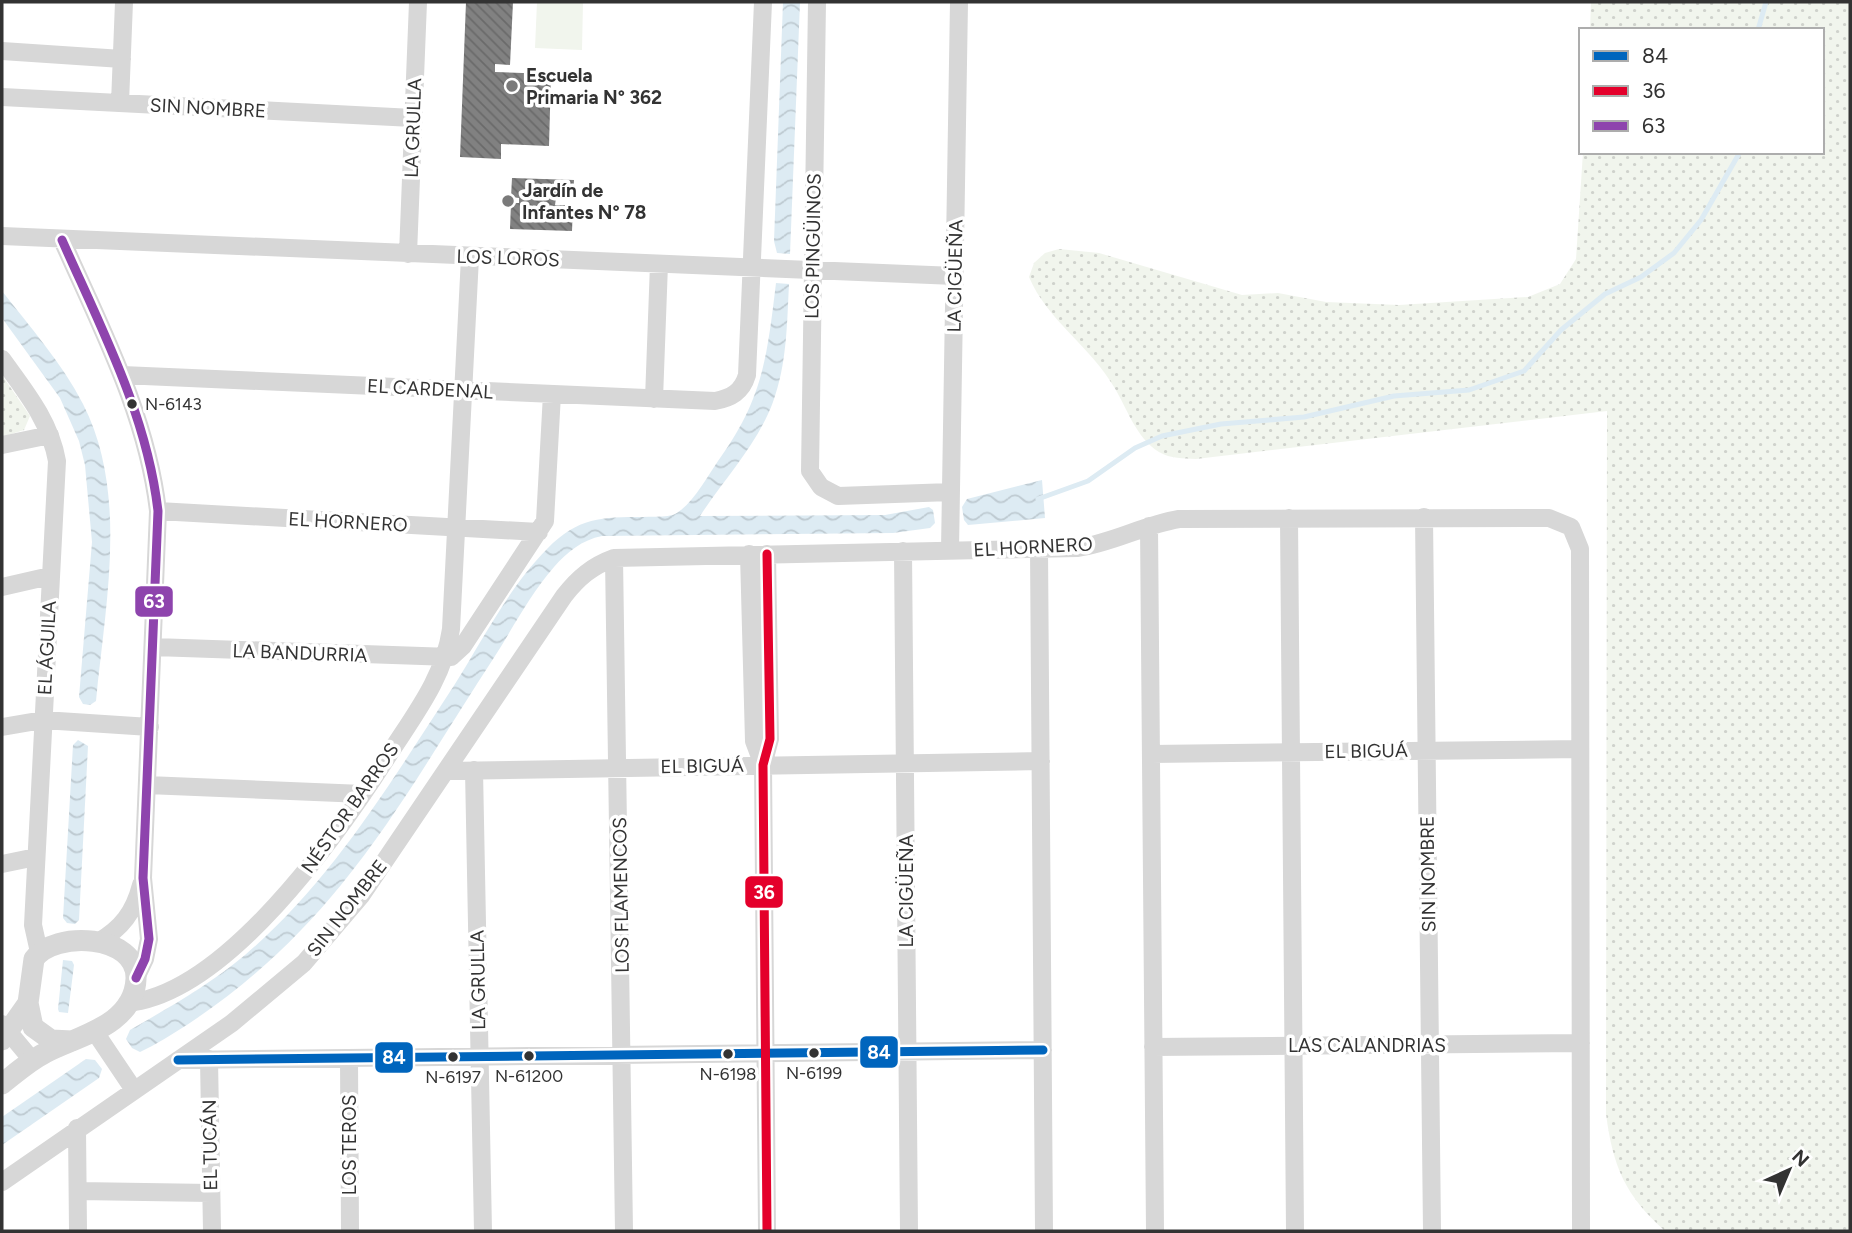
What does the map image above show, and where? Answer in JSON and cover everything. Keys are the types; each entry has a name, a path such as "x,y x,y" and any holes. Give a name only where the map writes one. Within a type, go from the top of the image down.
{"street":[{"path":"120,103 124,2"},
{"name":"LA GRULLA","path":"408,254 418,2"},
{"path":"752,268 763,2"},
{"name":"LOS PINGÜINOS","path":"817,2 809,463 815,480 821,487 848,497 951,492"},
{"name":"LA CIGÜEÑA","path":"950,551 959,2"},
{"path":"2,51 121,59"},
{"name":"SIN NOMBRE","path":"2,97 413,118"},
{"path":"2,236 62,240 122,375 146,447 158,511 143,878 149,939 145,959 136,978"},
{"name":"LOS LOROS","path":"62,240 955,276"},
{"path":"446,659 451,629 470,257"},
{"path":"654,399 659,264"},
{"name":"EL CARDENAL","path":"122,375 715,401 737,393 747,375 752,268"},
{"name":"EL ÁGUILA","path":"2,359 38,410 50,435 57,476 33,931 38,952"},
{"path":"446,659 463,646 539,532 548,508 552,394"},
{"path":"2,445 50,435"},
{"name":"EL HORNERO","path":"158,511 539,532"},
{"name":"SIN NOMBRE","path":"1424,517 1432,1231"},
{"path":"1290,518 1295,1231"},
{"name":"EL HORNERO","path":"614,558 1039,549 1098,545 1149,526 1179,519 1549,518 1571,527 1580,549 1580,749"},
{"path":"1149,526 1154,1231"},
{"path":"1039,549 1044,1231"},
{"name":"LA CIGÜEÑA","path":"903,551 909,1231"},
{"path":"758,554 754,741 763,765 767,1231"},
{"name":"SIN NOMBRE","path":"2,1182 256,1006 311,955 361,896 575,583 593,568 614,558"},
{"name":"LOS FLAMENCOS","path":"614,558 624,1231"},
{"path":"2,587 50,576"},
{"name":"LA BANDURRIA","path":"154,647 446,659"},
{"name":"NÉSTOR BARROS","path":"127,1003 143,1001 170,990 198,973 254,928 326,848 431,689 446,659"},
{"path":"2,727 43,720 150,727"},
{"path":"1580,749 1581,1231"},
{"name":"EL BIGUÁ","path":"1151,754 1580,749"},
{"name":"EL BIGUÁ","path":"447,771 1041,761"},
{"name":"LA GRULLA","path":"474,771 483,1231"},
{"path":"148,785 363,794"},
{"path":"2,864 36,857"},
{"path":"98,942 116,931 130,914 143,878"},
{"path":"72,1041 61,1042 41,1035 33,1027 28,1003 31,968 38,952 53,943 98,942 117,948 127,956 136,978"},
{"name":"NÉSTOR BARROS","path":"2,1084 32,1060 95,1032 127,1003 136,978"},
{"path":"28,1003 4,1032 32,1060"},
{"path":"95,1032 134,1090"},
{"name":"LAS CALANDRIAS","path":"1153,1047 1581,1043"},
{"path":"178,1060 1042,1050"},
{"name":"LOS TEROS","path":"349,1058 350,1231"},
{"name":"EL TUCÁN","path":"209,1059 212,1231"},
{"path":"77,1128 78,1231"},
{"path":"78,1191 211,1193"}],"shaded area":[{"path":"537,2 583,2 582,50 535,48"},
{"path":"1591,2 1850,2 1850,1231 1665,1231 1640,1205 1617,1165 1606,1114 1607,411 1196,459 1173,457 1159,452 1144,439 1104,372 1046,307 1029,277 1034,263 1045,253 1059,249 1099,253 1242,295 1278,293 1326,302 1399,305 1528,297 1560,284 1576,259 1583,154 1824,154 1824,28 1590,28"},
{"path":"2,375 30,416 24,430 2,437"}],"water":[{"path":"783,2 800,2 790,254 777,253 774,241"},
{"path":"776,283 789,284 784,358 778,388 758,433 700,516 885,515 929,507 933,510 935,523 930,528 893,533 602,536 575,547 538,588 402,801 362,858 321,909 277,954 205,1013 140,1052 132,1048 126,1039 130,1030 203,986 245,955 277,926 334,862 408,756 509,596 558,538 591,521 675,514 693,497 733,439 754,397 766,355"},
{"path":"2,291 75,389 97,439 106,475 110,512 108,589 96,701 90,705 83,704 79,697 92,542 85,465 79,441 60,398 2,318"},
{"path":"1042,480 1045,518 968,525 964,520 962,507 967,499"},
{"path":"78,740 88,746 79,920 75,924 67,923 63,918 73,745"},
{"path":"63,960 72,961 74,965 68,1013 59,1012 58,1009"},
{"path":"86,1059 95,1060 102,1069 99,1078 2,1145 2,1117"}],"building":[{"path":"466,2 513,2 510,65 495,64 495,72 551,74 549,146 501,144 501,159 460,157"},
{"path":"512,178 574,180 573,199 556,198 555,205 573,205 572,231 510,229 511,203 519,203 519,198 511,197"}],"waterway":[{"path":"1759,28 1766,2"},
{"path":"1038,499 1088,481 1135,448 1162,436 1221,424 1304,417 1394,396 1469,390 1524,371 1561,330 1605,294 1641,277 1674,253 1701,220 1739,154"}],"transit line":[{"name":"63","path":"62,240 107,339 133,406 144,441 158,511 143,878 149,939 145,959 136,978"},
{"name":"36","path":"767,554 770,739 763,765 767,1231"},
{"name":"84","path":"178,1060 1043,1050"}],"place":[{"name":"Escuela Primaria N° 362","path":"512,86"},
{"name":"Jardín de Infantes N° 78","path":"508,201"},
{"name":"N-6143","path":"132,404"},
{"name":"N-6199","path":"814,1053"},
{"name":"N-6198","path":"728,1054"},
{"name":"N-61200","path":"529,1056"},
{"name":"N-6197","path":"453,1057"}]}
